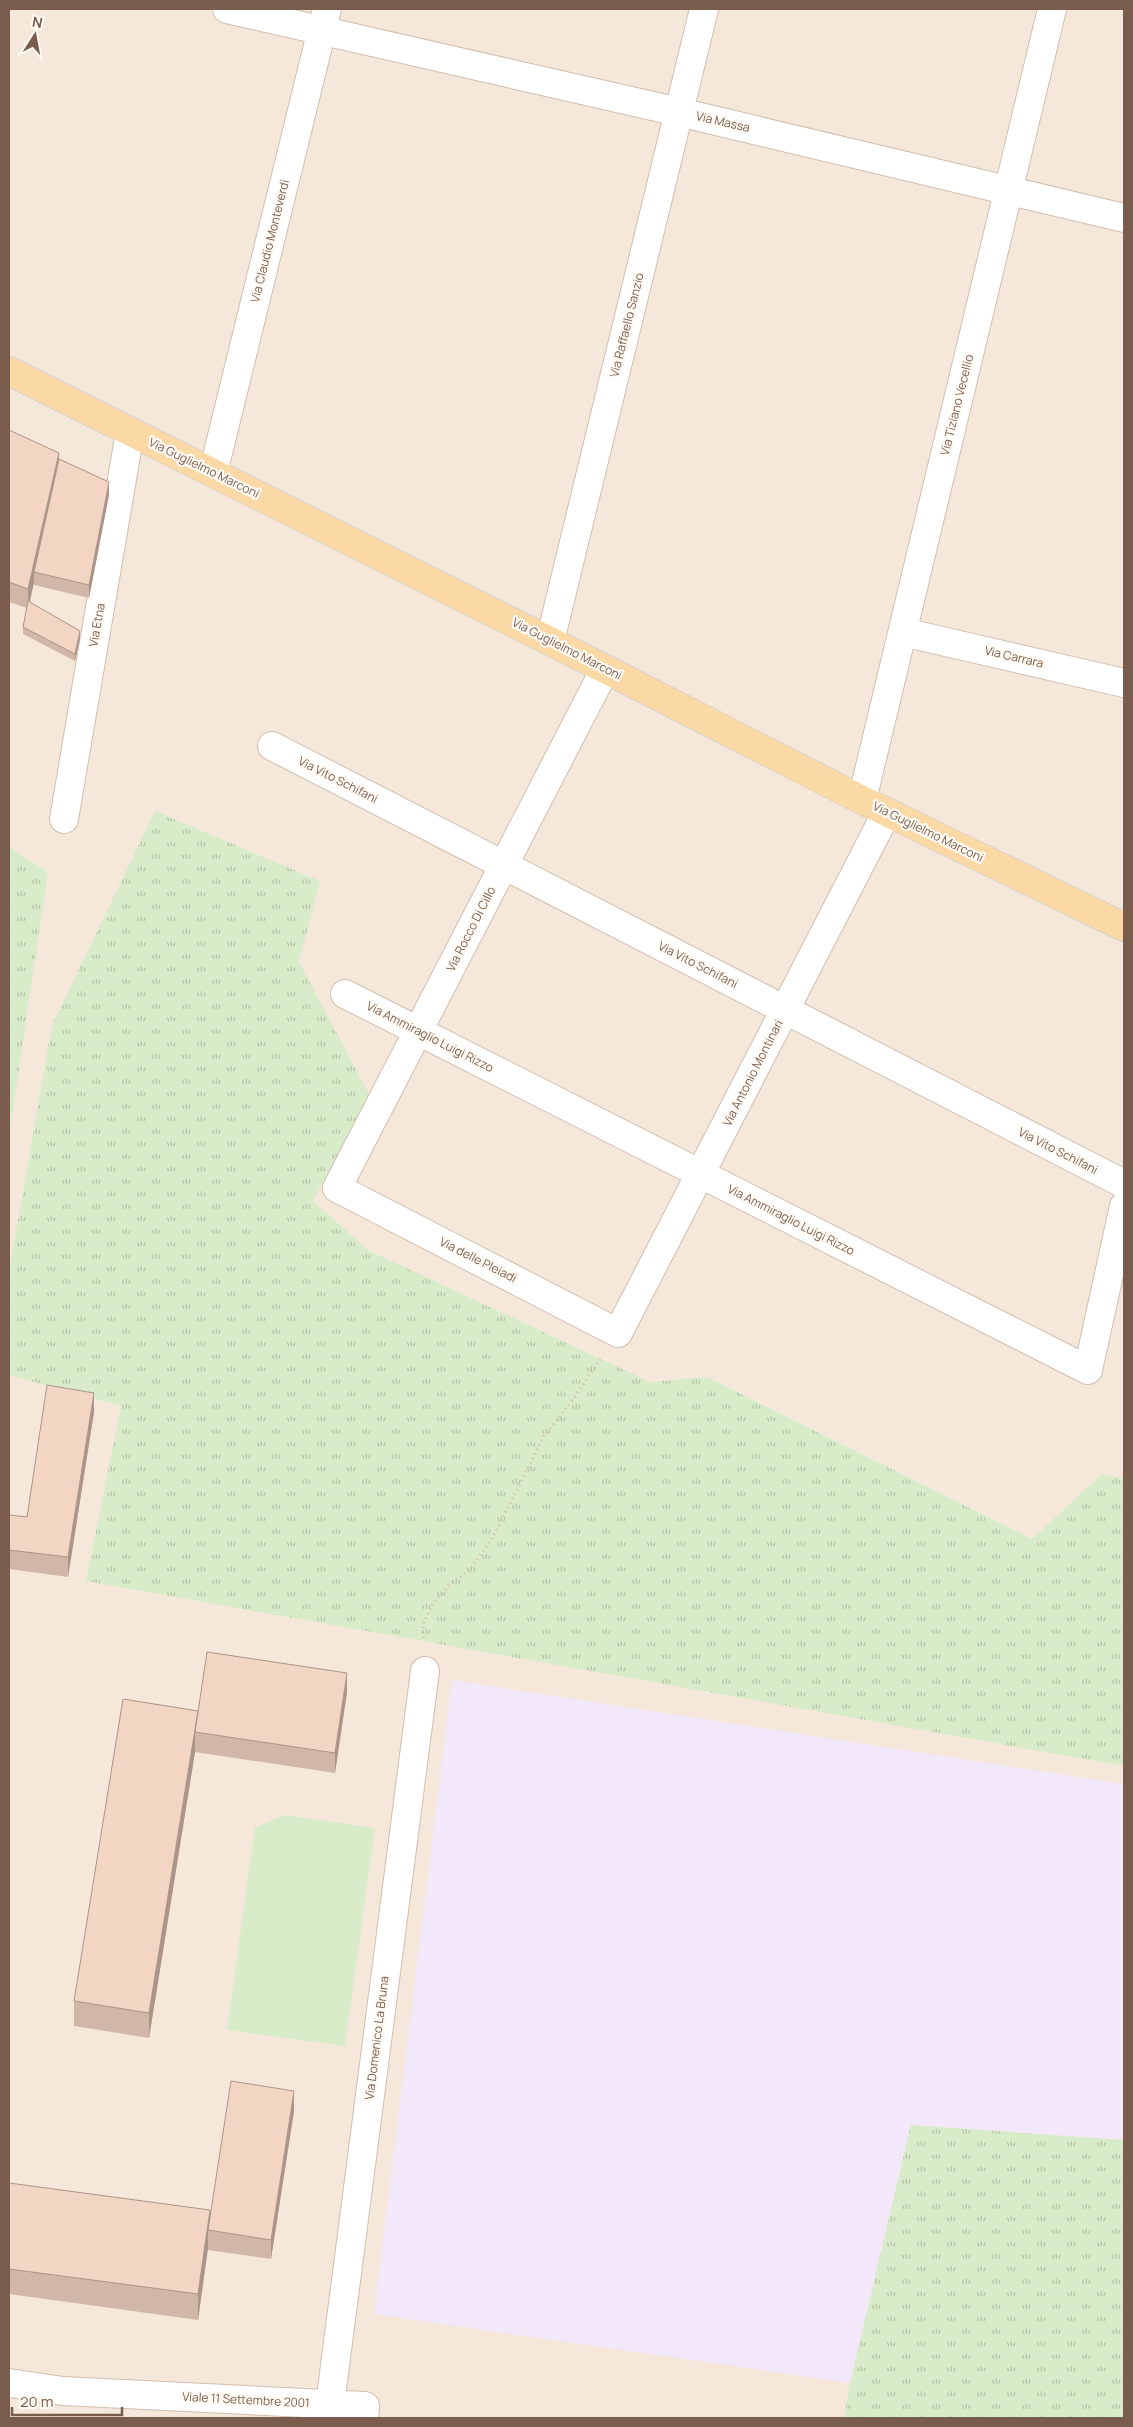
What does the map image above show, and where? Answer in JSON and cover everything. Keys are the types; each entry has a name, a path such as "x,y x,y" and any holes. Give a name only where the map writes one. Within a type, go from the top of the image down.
{"main road":[{"name":"Via Guglielmo Marconi","path":"9,371 550,640 862,800 1124,927"}],"street":[{"name":"Via Massa","path":"227,9 324,19 679,112 1124,218"},
{"name":"Via Raffaello Sanzio","path":"550,640 704,9"},
{"name":"Via Tiziano Vecellio","path":"862,800 1052,9"},
{"name":"Via Claudio Monteverdi","path":"213,473 324,19"},
{"name":"Via Etna","path":"64,819 130,432"},
{"name":"Via Carrara","path":"903,632 1124,683"},
{"name":"Via Rocco Di Cillo","path":"337,1188 605,669"},
{"name":"Via Vito Schifani","path":"272,746 1124,1184"},
{"name":"Via Antonio Montinari","path":"618,1333 888,812"},
{"name":"Via Ammiraglio Luigi Rizzo","path":"345,994 1088,1370 1124,1206"},
{"name":"Via delle Pleiadi","path":"337,1188 618,1333"},
{"name":"Via Domenico La Bruna","path":"330,2404 425,1672"},
{"name":"Viale 11 Settembre 2001","path":"9,2383 63,2391 330,2404 365,2412"}],"path":[{"path":"425,1672 423,1624 432,1605 451,1583 469,1571 493,1537 544,1436 574,1398 618,1333"}],"shaded area":[{"path":"9,9 1124,9 1124,2418 9,2418"},
{"path":"452,1680 1124,1784 1124,2140 911,2125 850,2383 374,2314"}],"green space":[{"path":"155,811 320,881 299,962 369,1094 313,1201 368,1250 650,1382 707,1377 1032,1539 1102,1474 1124,1479 1124,1766 86,1581 121,1406 9,1375 9,1271 52,1025"},
{"path":"9,847 48,872 9,1137"},
{"path":"285,1815 375,1828 345,2046 227,2030 255,1827"},
{"path":"911,2125 1124,2140 1124,2418 844,2418 850,2383"}],"building":[{"path":"9,430 59,453 28,589 9,582"},
{"path":"59,459 109,482 89,585 34,572"},
{"path":"28,601 80,631 75,654 23,627"},
{"path":"47,1385 94,1393 68,1557 9,1550 9,1515 27,1517"},
{"path":"207,1652 347,1673 335,1753 195,1732"},
{"path":"123,1699 198,1711 149,2013 74,2001"},
{"path":"231,2081 294,2091 271,2240 208,2230"},
{"path":"9,2183 210,2210 198,2294 9,2269"}]}
